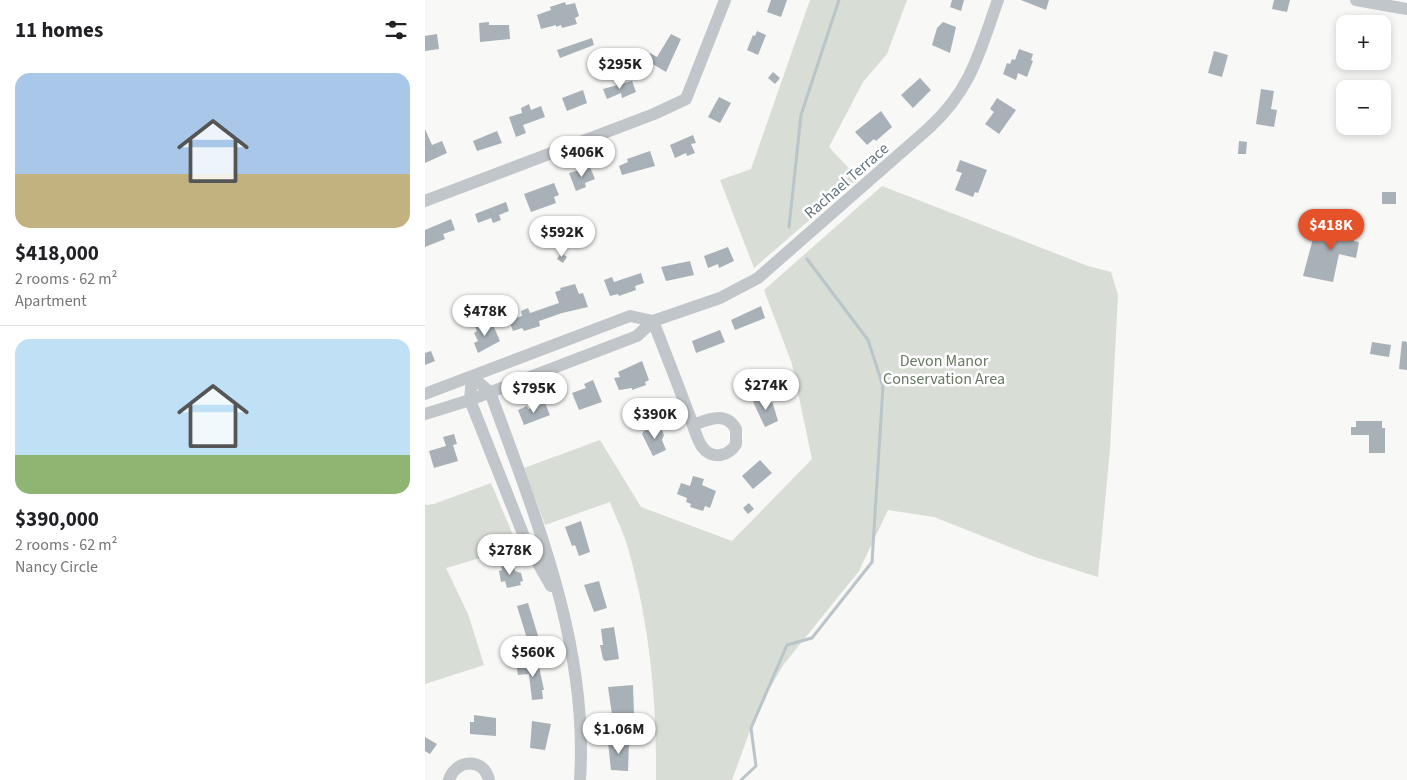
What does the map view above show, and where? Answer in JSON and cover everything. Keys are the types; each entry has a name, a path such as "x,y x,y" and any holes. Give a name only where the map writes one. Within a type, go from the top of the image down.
{"street":[{"path":"425,201 654,114 686,99 725,0"},
{"name":"Rachael Terrace","path":"425,414 470,400 637,336 653,322 720,298 758,278 938,120 953,103 966,85 998,0"},
{"path":"1355,0 1407,9"},
{"path":"425,394 630,316 653,322 693,425"},
{"path":"472,377 490,392 542,533 571,650 579,701 581,780"},
{"path":"472,377 470,400 527,544 560,601"},
{"path":"449,780 455,768 468,763 481,766 489,780"}],"green space":[{"path":"810,0 907,0 887,54 863,82 829,147 858,178 754,268 720,180 751,169"},
{"name":"Devon Manor Conservation Area","path":"882,186 1088,266 1111,272 1118,295 1110,449 1098,577 1035,557 934,517 888,510 859,571 784,664 759,706 732,780 656,780 655,722 647,636 627,546 610,502 545,525 524,468 600,440 641,507 732,541 812,459 792,364 764,290"},
{"path":"491,483 518,547 446,568 468,614 484,665 425,684 425,505 434,504"}],"building":[{"path":"771,0 787,0 781,17 767,12"},
{"path":"952,0 964,0 961,11 950,7"},
{"path":"1021,0 1049,0 1046,10"},
{"path":"1274,0 1290,0 1287,12 1272,9"},
{"path":"565,2 566,5 575,3 579,16 575,18 577,24 562,28 561,25 556,27 556,25 541,29 537,15 551,10 550,7"},
{"path":"489,22 489,25 509,25 510,39 480,42 479,23"},
{"path":"943,22 956,27 950,53 932,45 937,28"},
{"path":"757,31 766,35 758,55 747,50 753,35 755,36"},
{"path":"437,34 439,49 425,51 425,36"},
{"path":"671,34 681,39 666,72 646,60 650,53 657,57"},
{"path":"592,38 594,45 560,58 557,50"},
{"path":"1019,49 1033,54 1031,60 1033,61 1027,77 1018,73 1016,80 1003,74 1007,63 1010,64 1012,59 1015,60"},
{"path":"1214,51 1228,55 1222,77 1208,73"},
{"path":"773,72 780,78 775,84 768,78"},
{"path":"920,78 931,90 913,108 901,95"},
{"path":"632,81 636,92 622,98 621,93 607,99 603,89"},
{"path":"1261,89 1274,91 1271,109 1277,110 1274,127 1256,124"},
{"path":"583,90 587,103 567,111 562,98"},
{"path":"719,97 731,103 720,123 708,117"},
{"path":"997,98 1016,110 999,134 985,124 994,112 990,109"},
{"path":"529,104 531,110 541,106 545,117 523,125 526,133 516,137 509,117 522,113 521,108"},
{"path":"881,111 892,127 876,141 874,139 867,145 855,132"},
{"path":"425,129 432,145 442,141 447,153 425,163"},
{"path":"497,131 502,143 477,151 473,141"},
{"path":"693,135 696,143 691,144 695,153 687,156 686,153 675,158 670,145"},
{"path":"1239,141 1247,142 1246,154 1238,154"},
{"path":"650,151 655,166 622,175 619,166 628,162 627,159"},
{"path":"960,160 987,170 978,193 975,192 973,197 955,190 962,173 956,171"},
{"path":"590,167 595,179 585,183 586,187 576,191 569,173"},
{"path":"554,183 559,195 554,197 556,203 531,212 524,194"},
{"path":"1382,192 1396,192 1396,204 1382,204"},
{"path":"506,202 509,211 499,215 501,220 493,223 491,218 478,223 475,214"},
{"path":"451,219 455,230 443,234 445,239 425,247 425,230"},
{"path":"1335,220 1356,223 1354,241 1359,242 1356,258 1339,254 1333,282 1303,276 1314,235 1331,239"},
{"path":"728,247 734,261 719,268 718,264 708,268 704,256"},
{"path":"561,253 567,257 563,263 557,259"},
{"path":"690,261 694,275 666,281 661,267"},
{"path":"641,273 644,283 635,286 636,290 619,296 618,294 610,296 604,280 612,277 614,282"},
{"path":"575,284 579,294 583,293 588,307 539,321 540,326 524,331 522,328 513,331 509,320 522,316 521,311 528,308 530,313 559,303 555,292 561,290 560,288"},
{"path":"761,306 765,318 735,330 731,320"},
{"path":"482,322 485,328 493,325 500,341 478,353 474,343 478,341 474,333 477,331 474,325"},
{"path":"720,330 725,342 696,353 692,341"},
{"path":"1402,341 1407,342 1407,370 1399,369"},
{"path":"1372,342 1391,345 1389,357 1370,354"},
{"path":"431,351 435,361 425,365 425,353"},
{"path":"642,361 649,380 645,382 646,385 632,390 632,388 619,390 614,378 620,377 618,372"},
{"path":"593,380 602,402 579,410 572,393 586,388 584,384"},
{"path":"765,396 773,404 778,421 765,427 753,402"},
{"path":"545,403 550,415 524,425 518,410 527,406 528,409"},
{"path":"1356,421 1382,421 1382,428 1385,428 1385,453 1369,453 1369,435 1351,435 1351,427 1356,427"},
{"path":"657,425 660,426 664,435 662,440 666,450 653,456 642,434 644,431"},
{"path":"454,434 457,444 453,445 458,461 434,468 429,451 446,446 443,437"},
{"path":"760,460 772,473 753,489 742,476"},
{"path":"693,476 704,479 702,485 716,491 710,508 705,506 703,511 690,507 691,504 686,502 687,498 677,494 681,483 690,486"},
{"path":"749,503 754,509 748,514 743,508"},
{"path":"581,521 590,552 579,556 575,545 572,546 565,527"},
{"path":"513,562 515,571 521,573 523,581 520,582 521,585 507,588 505,581 501,582 499,571 502,570 501,565"},
{"path":"599,581 607,608 594,612 584,585"},
{"path":"528,603 539,639 528,642 517,606"},
{"path":"614,627 619,659 605,661 600,645 603,645 601,629"},
{"path":"538,662 544,690 542,690 543,699 532,700 529,674 518,675 516,664"},
{"path":"633,685 634,715 612,715 608,687"},
{"path":"474,715 496,718 496,736 470,734 470,722 474,722"},
{"path":"532,721 551,724 545,750 530,748"},
{"path":"425,737 437,744 430,754 425,751"},
{"path":"629,741 628,771 611,770 608,742"}],"waterway":[{"path":"789,227 801,115 839,0"},
{"path":"741,780 756,766 751,728 787,645 812,638 872,562 883,386 868,340 807,259"}]}
